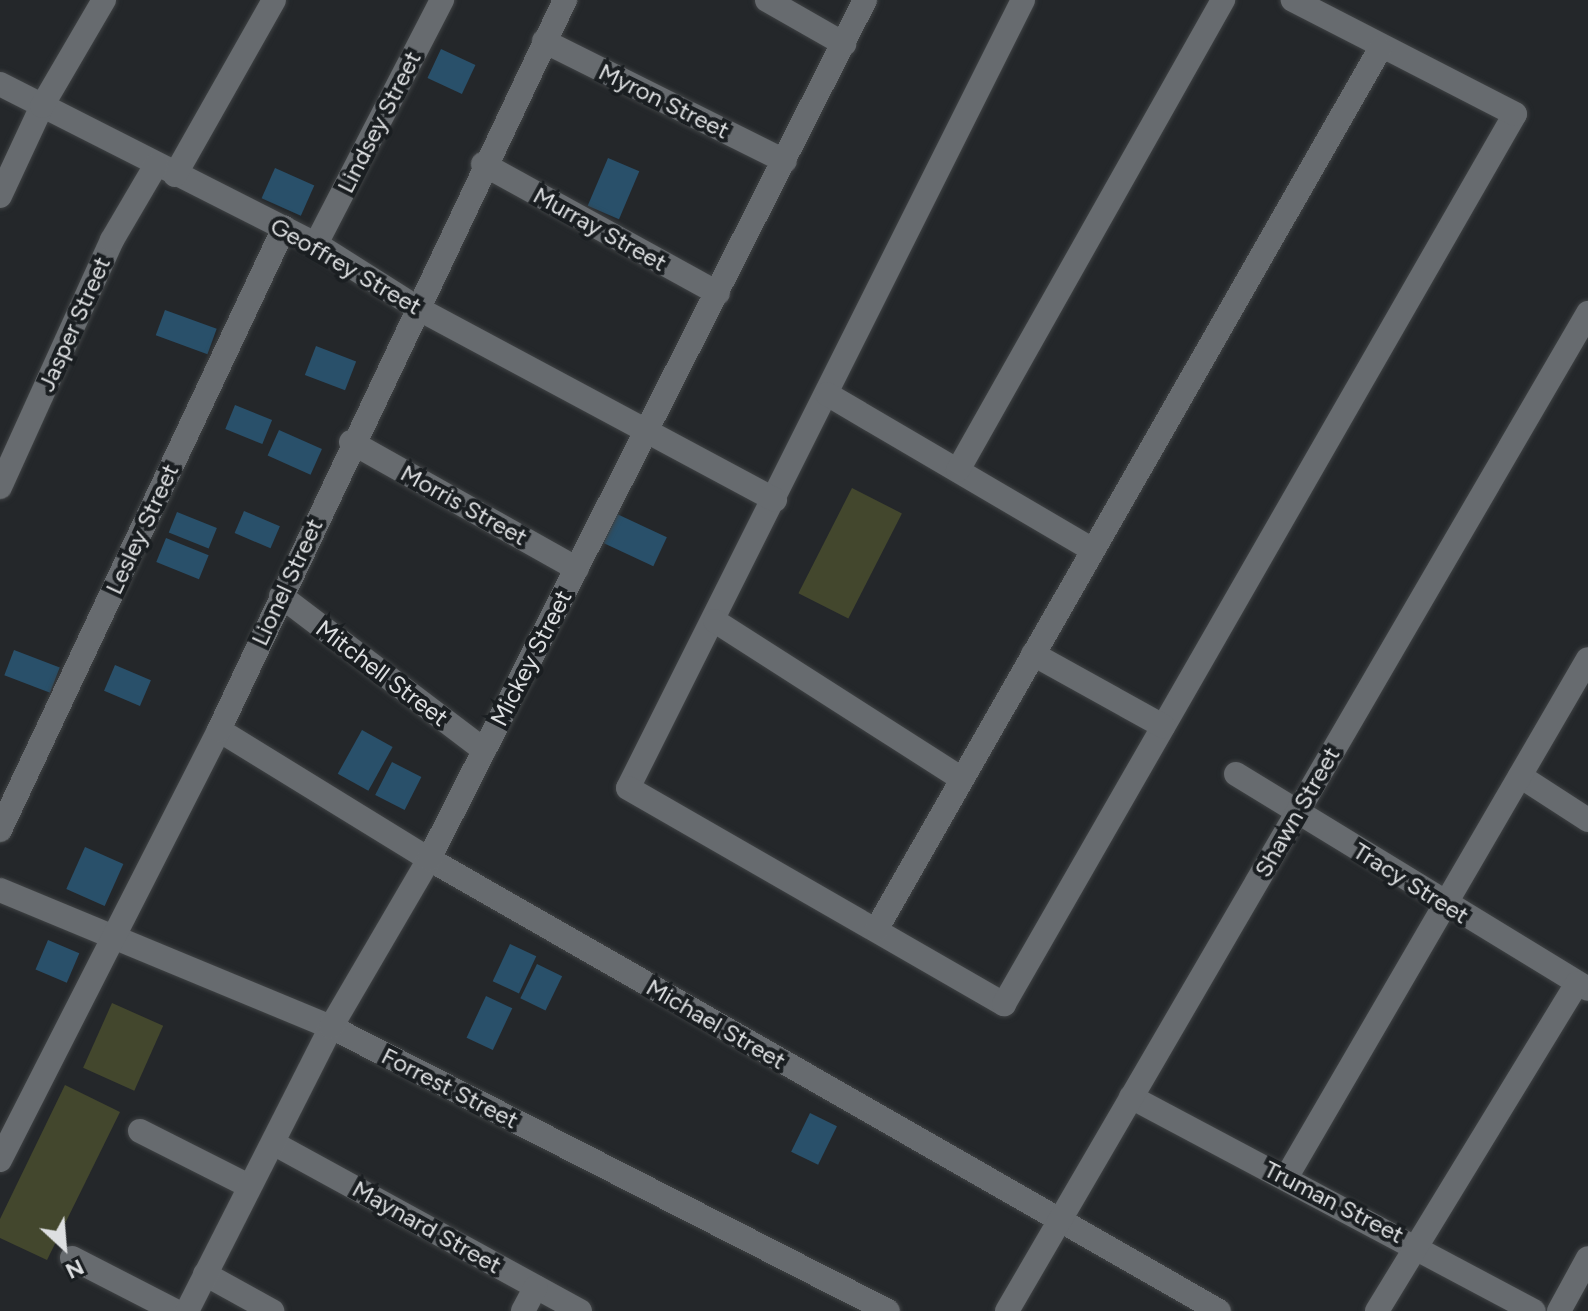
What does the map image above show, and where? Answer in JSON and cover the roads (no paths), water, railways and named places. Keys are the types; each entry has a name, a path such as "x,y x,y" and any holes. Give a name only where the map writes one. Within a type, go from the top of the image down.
{"street":[{"path":"0,196 42,106 104,0"},
{"name":"Jasper Street","path":"0,487 112,240 165,170 274,0"},
{"name":"Lindsey Street","path":"316,244 442,0"},
{"path":"767,0 844,44"},
{"name":"Mickey Street","path":"187,1311 331,1027 429,859 865,0"},
{"path":"1023,0 715,621 628,788 1004,1004 1515,114 1380,49 1293,0"},
{"path":"958,470 1223,0"},
{"name":"Lionel Street","path":"0,1160 219,730 351,442 419,309 483,164 562,1"},
{"name":"Myron Street","path":"544,41 785,161"},
{"path":"876,930 1380,49"},
{"name":"Geoffrey Street","path":"0,84 316,244 419,309 775,500"},
{"name":"Murray Street","path":"483,164 718,293"},
{"name":"Lesley Street","path":"0,830 284,228"},
{"name":"Shawn Street","path":"1007,1311 1588,313"},
{"path":"827,394 1093,550"},
{"name":"Morris Street","path":"351,442 577,569"},
{"name":"Mitchell Street","path":"281,596 484,750"},
{"path":"715,621 962,779"},
{"path":"1033,654 1163,726"},
{"path":"1286,1178 1588,659"},
{"name":"Michael Street","path":"219,730 429,859 1219,1311"},
{"name":"Tracy Street","path":"1236,774 1443,904 1582,986"},
{"path":"1520,776 1588,820"},
{"name":"Forrest Street","path":"0,890 112,940 331,1027 888,1311"},
{"path":"1377,1311 1582,986"},
{"name":"Truman Street","path":"1131,1097 1417,1245 1534,1311"},
{"path":"140,1131 249,1186"},
{"name":"Maynard Street","path":"273,1143 580,1311"},
{"path":"72,1258 175,1311"},
{"path":"1559,1311 1588,1258"},
{"path":"205,1274 272,1311"},
{"path":"523,1311 536,1287"}]}
